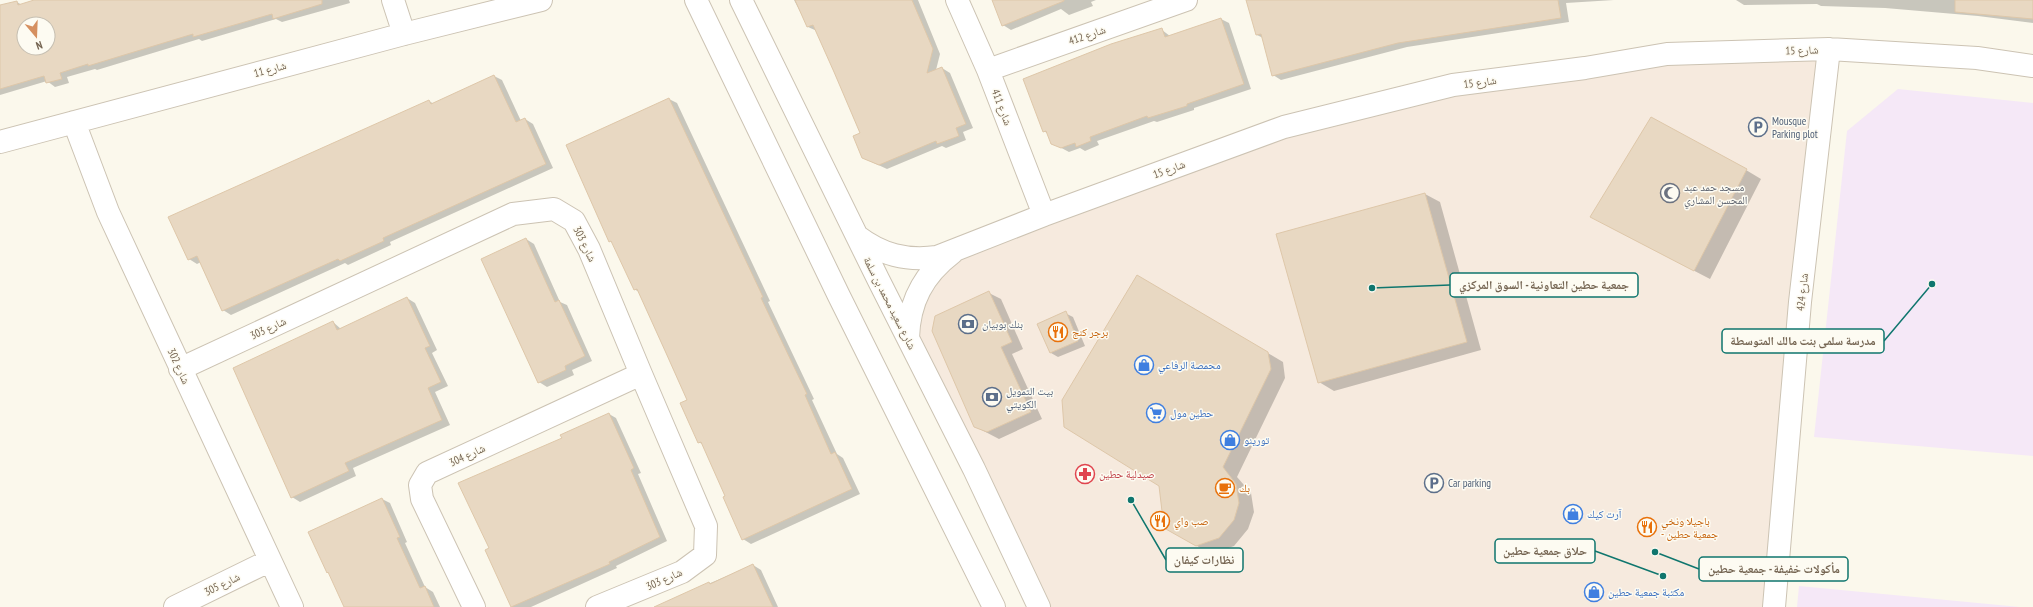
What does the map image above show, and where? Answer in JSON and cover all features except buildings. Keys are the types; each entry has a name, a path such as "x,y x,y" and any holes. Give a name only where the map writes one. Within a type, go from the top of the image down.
{"street":[{"path":"393,0 404,34"},
{"name":"شارع 11","path":"0,142 404,34 541,0"},
{"path":"680,0 707,23"},
{"path":"696,0 839,296 994,607"},
{"name":"شارع سعيد محمد بن سلمة","path":"741,0 974,469 1039,607"},
{"name":"شارع 411","path":"957,0 988,70 1044,215"},
{"name":"شارع 412","path":"988,70 1186,0"},
{"name":"شارع 15","path":"857,236 886,254 903,258 925,259 953,252 1044,215 1284,127 1453,85 1581,68 1667,54 1829,49 1977,58 2033,66"},
{"name":"شارع 424","path":"1774,607 1800,302 1829,49"},
{"name":"شارع 302","path":"74,122 108,212 269,561 292,607"},
{"name":"شارع 303","path":"180,369 513,214 554,209 574,221 589,249 706,526 705,555 682,572 596,607"},
{"name":"شارع 15","path":"908,338 911,310 922,283 931,272 953,252"},
{"name":"شارع 304","path":"474,607 422,499 420,485 427,473 641,374"},
{"name":"شارع 305","path":"175,607 269,561"}],"shaded area":[{"path":"1829,49 1775,607 1049,607 921,342 916,327 926,286 958,260 1237,152 1453,85"},
{"path":"1898,89 2033,103 2033,456 1814,437 1847,131"},
{"path":"1799,586 2020,607 1797,607"}],"place":[{"name":"Mousque Parking plot","path":"1758,127"},
{"name":"مسجد حمد عبد المحسن المشاري","path":"1670,193"},
{"name":"مدرسة سلمى بنت مالك المتوسطة","path":"1932,284"},
{"name":"جمعية حطين التعاونية - السوق المركزي","path":"1372,288"},
{"name":"بنك بوبيان","path":"968,324"},
{"name":"برجر كنج","path":"1058,332"},
{"name":"محمصة الرفاعي","path":"1144,365"},
{"name":"بيت التمويل الكويتي","path":"992,397"},
{"name":"حطين مول","path":"1156,413"},
{"name":"تورينو","path":"1230,440"},
{"name":"صيدلية حطين","path":"1085,474"},
{"name":"Car parking","path":"1434,483"},
{"name":"بك","path":"1225,488"},
{"name":"نظارات كيفان","path":"1131,500"},
{"name":"آرت كيك","path":"1573,514"},
{"name":"صب واي","path":"1160,521"},
{"name":"باجيلا ونخي - جمعية حطين","path":"1647,527"},
{"name":"مأكولات خفيفة - جمعية حطين","path":"1655,552"},
{"name":"حلاق جمعية حطين","path":"1663,576"},
{"name":"مكتبة جمعية حطين","path":"1594,592"}]}
